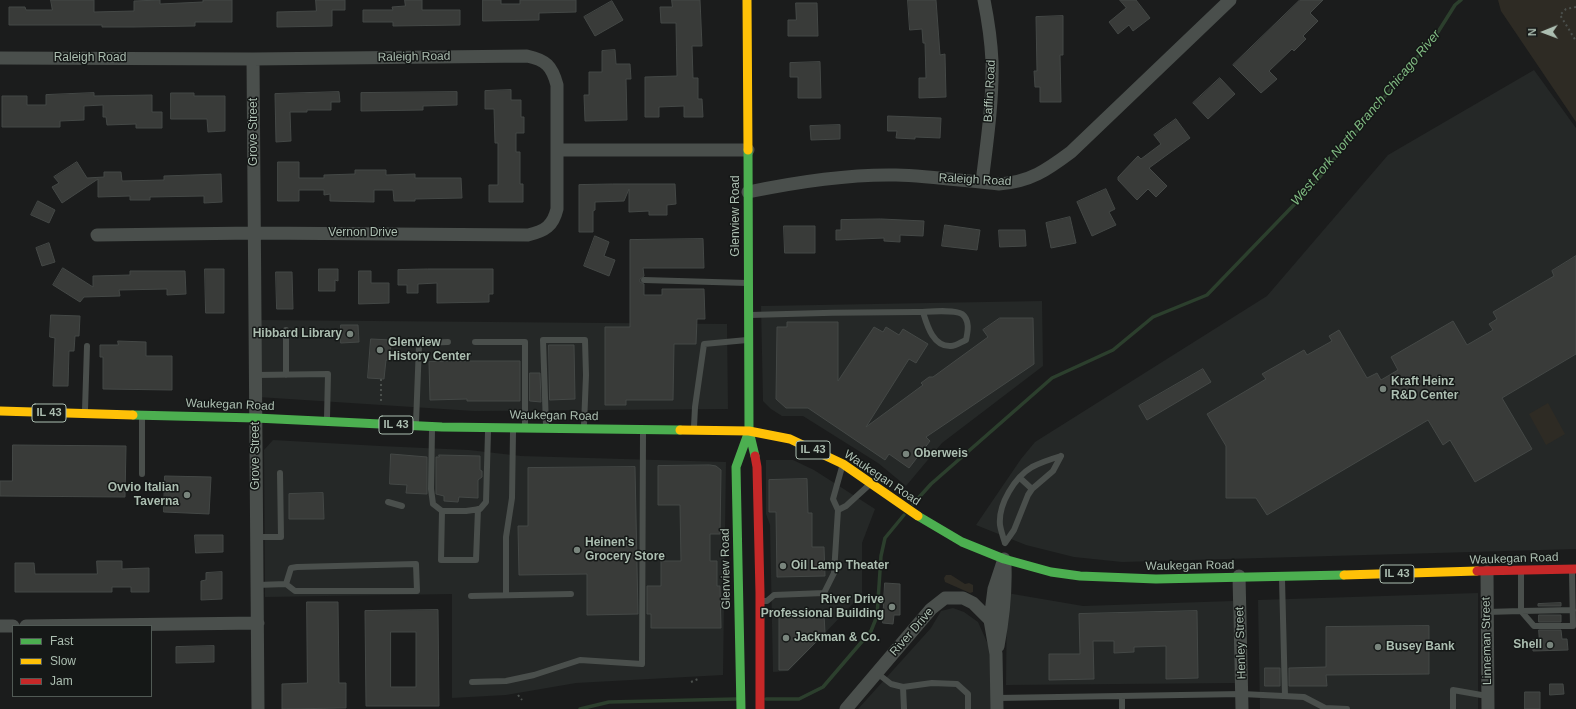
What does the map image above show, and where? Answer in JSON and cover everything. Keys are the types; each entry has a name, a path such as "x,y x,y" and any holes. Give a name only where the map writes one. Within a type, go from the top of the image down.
{"main road":[{"name":"Glenview Road","path":"747,0 749,432 757,467 760,589 760,709"},
{"name":"Waukegan Road","path":"0,411 256,418 432,427 749,432 790,439 843,464 895,501 962,542 1004,559 1051,572 1080,576 1156,579 1574,569"},
{"name":"Glenview Road","path":"741,709 736,467 749,432"}],"street":[{"name":"Baffin Road","path":"982,182 992,94 990,31 984,0"},
{"name":"Raleigh Road","path":"748,192 785,184 861,176 896,175 999,184 1014,183 1026,180 1053,165 1071,152 1230,0"},
{"name":"Raleigh Road","path":"0,58 253,59 519,56 537,58 546,62 555,76 557,85 557,150"},
{"name":"Grove Street","path":"253,59 258,709"},
{"path":"557,150 748,150"},
{"name":"Vernon Drive","path":"97,235 255,232 528,235 540,232 552,224 557,210 557,150"},
{"path":"997,704 996,654 990,620 994,590 1004,559"},
{"path":"996,654 1005,598 1004,559"},
{"name":"Linneman Street","path":"1486,572 1488,709"},
{"name":"Henley Street","path":"1239,576 1242,709"},
{"name":"River Drive","path":"846,709 931,609 945,598 963,598 973,603 990,620"},
{"path":"142,625 258,624"},
{"path":"0,626 12,626"}],"lane":[{"path":"644,280 748,283"},
{"path":"748,315 923,312 955,312 962,314 967,320 968,332 966,340 951,346 938,341 929,329 923,312"},
{"path":"286,330 286,375"},
{"path":"546,428 543,340 585,340 586,375 584,429"},
{"path":"694,430 695,407 704,344 749,340"},
{"path":"416,426 419,345 424,343 448,342"},
{"path":"475,342 525,342 525,428"},
{"path":"85,414 86,346"},
{"path":"256,375 328,374 327,422"},
{"path":"142,415 142,474"},
{"path":"432,427 431,489 433,504 442,511 466,511 478,509 486,502 488,428"},
{"path":"506,595 506,537 512,498 514,428"},
{"path":"472,682 506,681 534,675 580,660 642,664 643,430"},
{"path":"1061,456 1053,471 1032,489 1023,504 1014,530 1005,543 1000,524 1002,511 1006,498 1020,478 1031,468 1046,460 1061,456"},
{"path":"760,601 767,601 774,595 824,593 834,573 838,510 833,499 843,464"},
{"path":"257,537 281,537 280,473"},
{"path":"1020,478 1032,489"},
{"path":"838,510 846,506 871,483"},
{"path":"388,502 402,506"},
{"path":"442,511 441,560 476,560 478,509"},
{"path":"257,585 286,584 295,591 417,591 416,564 297,567 291,568 286,584"},
{"path":"1521,571 1521,611 1534,626 1573,626 1574,569"},
{"path":"1282,576 1285,696"},
{"path":"760,589 768,589 774,595"},
{"path":"471,596 571,594"},
{"path":"1487,612 1573,610"},
{"path":"877,673 891,684 903,687 932,683 957,684 968,694 968,709"},
{"path":"903,687 904,709"},
{"path":"1449,709 1453,709 1453,690 1488,696"},
{"path":"997,704 1122,696 1242,694 1304,697 1325,708 1347,709"},
{"path":"1122,696 1122,709"}],"path":[{"path":"1576,7 1566,9 1560,15 1576,42"},
{"path":"381,379 381,401"},
{"path":"691,682 698,680"},
{"path":"518,695 522,700"}],"shaded area":[{"path":"1498,0 1576,0 1576,122 1501,11"},
{"name":"Kraft Heinz R&D Center","path":"1534,70 1576,128 1576,549 1122,562 1074,557 1026,545 976,525 1021,459 1035,442 1267,296 1388,155"},
{"path":"1042,301 1043,366 942,443 906,486 878,463 803,416 782,416 771,409 763,401 761,306"},
{"path":"259,320 727,324 728,409 474,411 258,397"},
{"path":"1548,403 1565,434 1546,445 1529,414"},
{"path":"273,440 469,450 521,456 726,462 723,675 576,683 506,695 452,698 452,594 265,597 264,450"},
{"path":"766,460 793,460 814,470 875,509 862,543 862,594 789,671 773,672 770,525 766,514"},
{"path":"946,575 951,575 965,584 969,583 973,585 973,592 970,593 945,582 944,578"},
{"path":"1007,593 1083,606 1233,601 1235,683 1006,685"},
{"path":"1478,593 1478,709 1260,709 1258,600"},
{"path":"953,608 964,612 978,622 991,651 991,709 858,709 931,628 941,611"}],"building":[{"path":"51,0 94,0 94,12 134,11 134,1 160,0 160,4 203,2 203,0 232,0 232,22 195,22 195,26 134,27 102,27 102,25 9,25 9,7 25,7 26,10 52,10"},
{"path":"316,0 345,0 345,10 332,10 332,26 277,27 277,12 316,11"},
{"path":"405,0 422,0 422,10 460,10 460,25 393,26 393,22 363,22 363,10 393,10 392,7 405,6"},
{"path":"483,0 501,0 501,4 520,4 520,0 576,0 576,12 539,13 539,20 483,21"},
{"path":"672,0 700,0 702,46 692,46 693,78 698,78 698,99 702,99 703,117 684,117 684,106 659,107 659,117 645,117 645,77 677,76 676,23 661,23 660,7 672,7"},
{"path":"908,0 936,0 940,55 945,54 946,97 919,98 919,78 926,78 925,43 923,43 922,29 910,30"},
{"path":"1120,0 1136,0 1150,18 1133,31 1129,25 1118,34 1109,22 1126,8"},
{"path":"1300,0 1323,0 1310,13 1318,21 1303,36 1306,39 1294,51 1292,49 1269,71 1277,79 1261,93 1233,65"},
{"path":"612,1 623,20 595,36 584,17"},
{"path":"796,3 817,3 818,36 788,36 788,20 796,20"},
{"path":"1063,16 1063,55 1060,55 1061,102 1040,102 1040,87 1035,87 1034,71 1037,71 1036,17"},
{"path":"615,50 616,64 630,64 631,79 626,79 627,120 585,121 584,95 589,95 589,72 602,72 602,51"},
{"path":"820,62 821,98 798,98 798,77 790,77 790,63"},
{"path":"1220,78 1235,94 1208,119 1193,103"},
{"path":"511,90 511,100 521,100 521,117 524,117 524,133 516,133 516,152 520,152 520,184 523,184 523,202 489,202 489,185 498,185 498,143 495,143 494,109 485,109 485,91"},
{"path":"339,92 340,102 331,102 331,110 290,112 291,141 276,142 275,94"},
{"path":"457,92 457,105 423,106 423,110 361,111 361,93"},
{"path":"94,93 94,96 152,95 152,112 162,112 162,128 136,128 136,124 107,125 106,117 103,117 103,105 84,106 84,120 60,121 60,127 2,127 2,96 27,96 27,105 46,105 46,95"},
{"path":"171,93 194,93 194,96 225,96 225,131 208,132 207,119 171,119"},
{"path":"888,116 941,118 940,138 896,138 897,131 888,131"},
{"path":"1176,119 1190,138 1149,168 1167,186 1156,197 1148,189 1137,200 1118,180 1118,177 1138,156 1141,159 1161,144 1154,135"},
{"path":"840,125 840,139 811,140 810,126"},
{"path":"77,162 87,178 104,177 104,172 121,172 122,181 164,180 164,176 221,174 222,202 204,203 204,196 150,197 150,200 130,200 130,196 98,197 98,179 62,203 52,187 59,183 54,177"},
{"path":"278,162 299,162 299,178 324,178 324,175 355,174 355,170 386,170 386,175 415,174 415,178 461,178 462,198 394,201 393,190 374,190 374,202 330,201 330,194 324,195 324,190 299,190 299,201 278,201"},
{"path":"675,184 676,204 667,205 667,215 649,215 649,211 629,212 629,189 624,201 595,202 595,210 593,211 593,232 579,232 579,185"},
{"path":"1106,189 1115,209 1109,212 1116,225 1092,236 1077,202"},
{"path":"38,201 55,210 49,223 31,215"},
{"path":"1070,217 1076,243 1051,248 1046,223"},
{"path":"881,219 924,221 923,236 900,235 900,242 884,241 884,238 836,240 836,230 841,230 841,220"},
{"path":"945,225 980,230 977,250 942,246"},
{"path":"784,226 815,226 815,253 785,253"},
{"path":"999,230 1025,230 1026,246 1000,247"},
{"path":"595,236 609,242 604,256 615,260 609,276 584,266"},
{"path":"703,239 704,268 643,268 644,276 640,279 640,282 644,284 644,295 662,295 662,289 704,289 705,319 697,319 696,344 674,344 673,400 626,400 626,405 605,405 605,327 630,327 630,240"},
{"path":"49,243 55,262 42,266 36,248"},
{"name":"Kraft Heinz R&D Center","path":"1576,256 1576,354 1502,398 1532,449 1475,482 1450,440 1443,445 1428,420 1267,515 1256,498 1226,498 1226,446 1207,414 1266,379 1262,374 1304,350 1307,355 1332,341 1329,336 1339,330 1367,378 1377,373 1381,380 1398,370 1391,357 1453,321 1467,345 1493,330 1489,324 1497,319 1493,312 1554,276 1552,271"},
{"path":"63,268 93,287 93,276 130,275 130,271 185,271 186,294 167,295 167,289 119,290 120,296 84,297 80,302 53,285"},
{"path":"205,269 224,269 224,313 206,313"},
{"path":"319,269 338,269 338,281 335,280 335,291 319,291"},
{"path":"493,269 493,294 489,294 489,302 437,303 437,283 418,284 418,293 407,293 407,285 398,285 398,270"},
{"path":"359,271 371,271 371,283 389,283 389,303 359,304"},
{"path":"276,272 292,272 293,309 277,309"},
{"path":"51,315 80,316 79,336 75,336 74,351 69,351 68,386 53,386 55,338 50,337"},
{"path":"1000,318 1033,318 1034,364 926,437 930,441 909,468 889,454 885,460 808,408 786,408 776,399 777,327 787,327 787,322 838,322 838,381 874,327 883,332 886,327 899,335 903,329 928,344 916,363 909,359 866,427 923,385 921,383 929,377 933,377 988,337 983,330"},
{"name":"Hibbard Library","path":"341,325 358,325 359,342 341,343"},
{"name":"Glenview History Center","path":"371,339 391,340 390,360 386,360 384,379 368,378"},
{"path":"118,341 146,342 146,356 172,356 172,390 103,389 103,357 100,357 100,345 118,345"},
{"path":"549,345 574,345 575,399 550,400"},
{"path":"520,361 520,401 467,401 467,399 430,400 429,362"},
{"path":"1203,369 1211,382 1147,420 1139,406"},
{"path":"530,373 540,373 541,402 530,401"},
{"path":"13,445 126,446 125,497 0,496 0,481 12,481"},
{"path":"391,454 427,457 427,494 406,493 407,485 390,484"},
{"path":"439,455 480,456 480,470 482,471 482,477 478,480 478,498 459,497 458,502 444,501 444,496 436,494 436,457 439,457"},
{"path":"658,466 716,466 721,470 720,534 710,534 710,561 717,561 717,586 720,586 721,628 651,628 651,614 647,614 647,586 661,586 661,561 681,561 680,505 658,505"},
{"name":"Heinen's Grocery Store","path":"635,467 638,614 587,615 587,574 519,575 518,526 528,526 528,468"},
{"name":"Ovvio Italian Taverna","path":"165,476 211,477 209,514 164,512"},
{"path":"807,479 808,513 812,513 812,547 824,547 825,576 777,577 776,512 769,512 769,480"},
{"path":"323,493 324,519 289,519 289,494"},
{"path":"195,535 223,535 223,552 196,553"},
{"path":"97,561 122,561 122,569 149,568 149,592 131,592 131,587 112,587 112,592 15,592 15,563 34,563 35,574 97,574"},
{"path":"222,572 222,599 201,600 201,581 206,580 206,573"},
{"name":"River Drive Professional Building","path":"885,583 900,584 900,615 894,615 893,624 883,623"},
{"path":"307,602 338,602 339,683 346,683 346,708 282,709 282,684 307,683"},
{"path":"1561,603 1561,606 1538,606 1538,604"},
{"path":"438,610 439,706 366,706 365,611","holes":["391,632 416,632 416,687 391,687"]},
{"path":"1197,611 1198,678 1166,679 1166,646 1134,647 1134,652 1114,653 1114,641 1093,641 1094,679 1049,680 1049,654 1080,654 1079,614"},
{"path":"824,614 825,633 788,670 779,670 779,615"},
{"path":"1539,615 1561,615 1561,622 1539,622"},
{"name":"Busey Bank","path":"1429,626 1429,674 1326,675 1327,686 1289,686 1289,668 1326,667 1326,627"},
{"name":"Shell","path":"1539,630 1561,630 1562,639 1567,639 1568,650 1533,651 1532,640 1539,640"},
{"path":"214,646 214,662 176,663 176,647"},
{"path":"1265,668 1280,668 1280,686 1265,686"},
{"path":"1550,684 1563,684 1564,694 1550,695"},
{"path":"1525,692 1540,692 1540,709 1525,709"}],"waterway":[{"name":"West Fork North Branch Chicago River","path":"913,504 931,484 1052,378 1113,350 1153,317 1207,295 1315,183 1438,32 1455,5 1461,0"},
{"name":"West Fork North Branch Chicago River","path":"766,699 799,699 823,687 871,631 877,616 881,556 885,538 904,515"},
{"name":"West Fork North Branch Chicago River","path":"580,709 609,702 736,699"}],"traffic: fast":[{"path":"748,150 749,431 755,456"},
{"path":"133,415 256,418 442,427 680,430"},
{"path":"741,709 736,467 749,431"},
{"path":"918,516 962,542 1004,559 1051,572 1080,576 1156,579 1344,575"}],"traffic: slow":[{"path":"747,0 748,150"},
{"path":"0,411 133,415"},
{"path":"680,430 749,431 790,439 843,464 918,516"},
{"path":"1344,575 1477,571"}],"traffic: jam":[{"path":"755,456 757,467 760,593 760,709"},
{"path":"1477,571 1576,569"}],"place":[{"name":"Hibbard Library","path":"350,334"},
{"name":"Glenview History Center","path":"380,350"},
{"name":"Kraft Heinz R&D Center","path":"1383,389"},
{"name":"Oberweis","path":"906,454"},
{"name":"Ovvio Italian Taverna","path":"187,495"},
{"name":"Heinen's Grocery Store","path":"577,550"},
{"name":"Oil Lamp Theater","path":"783,566"},
{"name":"River Drive Professional Building","path":"892,607"},
{"name":"Jackman & Co.","path":"786,638"},
{"name":"Shell","path":"1550,645"},
{"name":"Busey Bank","path":"1378,647"}]}
